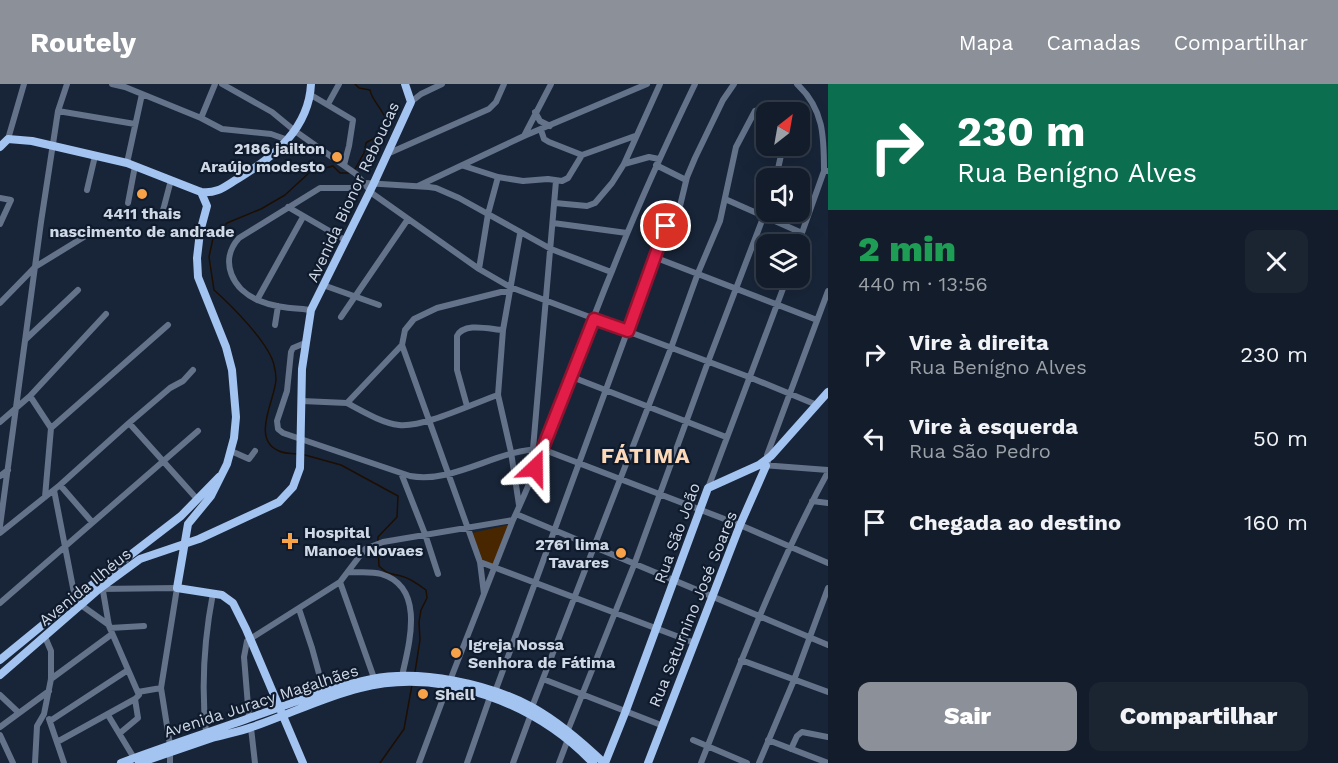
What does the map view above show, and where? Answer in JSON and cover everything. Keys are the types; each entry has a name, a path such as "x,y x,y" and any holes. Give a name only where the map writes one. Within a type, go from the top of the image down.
{"main road":[{"path":"0,147 8,139 32,141 131,164 208,193 271,158 295,131 310,95 311,84"},
{"name":"Avenida Bionor Reboucas","path":"199,539 273,506 293,487 299,473 305,343 311,310 411,102 405,84"},
{"name":"Avenida Ilhéus","path":"0,675 81,605 144,557 185,544 188,524 212,496 227,464 236,417 232,370 226,347 198,278 197,268 200,232 208,193"},
{"path":"708,488 766,462 828,392"},
{"name":"Rua Saturnino José Soares","path":"648,763 766,462"},
{"name":"Avenida Ilhéus","path":"0,660 75,598 171,524 220,476"},
{"name":"Rua São João","path":"604,763 625,713 708,488"},
{"path":"171,524 180,526 199,539"},
{"path":"199,539 185,544 177,588 213,593 228,599 237,609 303,763"},
{"name":"Avenida Juracy Magalhães","path":"121,763 136,761 206,732 324,692 374,678 402,676 493,694 531,711 568,735 604,763"},
{"name":"Avenida Juracy Magalhães","path":"170,748 251,728 362,687 402,682 449,684"},
{"name":"Avenida Juracy Magalhães","path":"568,735 593,763"}],"street":[{"path":"8,139 24,84"},
{"path":"0,526 3,489 8,470 58,111 67,84"},
{"path":"112,84 201,118 222,129 270,134 288,140"},
{"path":"201,118 215,84"},
{"path":"222,84 272,112 344,165 408,219 510,290 545,300 628,331 817,405"},
{"path":"328,104 339,84"},
{"path":"421,94 422,84"},
{"path":"387,154 489,110 496,102 504,84"},
{"path":"524,136 552,84"},
{"path":"416,187 524,136 647,84"},
{"path":"555,203 587,206 593,204 612,183 624,164 660,84"},
{"path":"419,763 494,568 572,377 611,272 658,162 695,84"},
{"path":"466,763 556,529 604,391 666,226 680,206 686,180 723,100 734,84"},
{"path":"782,222 802,233 826,171 821,122 816,107 797,84"},
{"path":"411,102 437,85"},
{"path":"128,203 135,124 142,94"},
{"path":"310,95 353,121 344,165"},
{"path":"58,111 135,124"},
{"path":"513,763 698,273 720,221 733,159 746,125 756,111"},
{"path":"535,112 540,121 550,126"},
{"path":"541,130 544,139 582,155"},
{"path":"464,166 498,177 523,181 548,179 556,181 568,178 582,155 636,136"},
{"path":"87,190 95,156"},
{"path":"624,164 649,158 686,180"},
{"path":"380,168 382,176 390,185"},
{"path":"479,269 488,214 498,177"},
{"path":"161,218 171,180"},
{"path":"533,449 556,181"},
{"path":"311,310 278,306 257,300 232,279 228,269 230,250 239,238 316,189 390,185 441,190 551,249 611,272"},
{"path":"0,198 11,200 0,224"},
{"path":"725,199 756,210"},
{"path":"288,207 345,240"},
{"path":"257,300 303,217"},
{"path":"341,317 408,219"},
{"path":"560,763 568,735 616,613 761,222"},
{"path":"553,223 627,233"},
{"path":"0,303 35,267 92,232"},
{"path":"519,505 511,452 498,395 503,330 520,234"},
{"path":"654,257 817,320"},
{"path":"323,285 379,305"},
{"name":"Rua São João","path":"708,488 783,288"},
{"path":"26,340 78,290"},
{"path":"347,403 402,345 408,324 422,314 459,302 510,290"},
{"name":"Rua Saturnino José Soares","path":"766,462 789,393 828,291"},
{"path":"275,325 278,306"},
{"path":"0,422 30,396 106,314"},
{"path":"51,428 168,325"},
{"path":"467,406 457,370 457,336 462,329 466,328 503,330"},
{"path":"305,343 292,349 287,391 277,425 283,433 401,473 423,478 447,474 511,452 542,449 740,525 828,563"},
{"path":"402,345 480,562 484,594"},
{"path":"0,533 60,485 193,370"},
{"path":"572,377 726,437"},
{"path":"302,401 347,403 393,424 407,426 428,421 498,395"},
{"path":"30,396 51,428 45,497"},
{"path":"129,423 197,499"},
{"path":"0,603 198,431"},
{"path":"231,451 248,459 255,451"},
{"path":"701,763 741,660 789,547 828,471 766,462"},
{"path":"0,476 8,470"},
{"path":"401,473 438,574"},
{"path":"60,485 92,522"},
{"path":"54,490 75,598"},
{"path":"812,501 828,503"},
{"path":"249,718 244,657 245,646 249,638 340,582 360,553 369,546 515,517 556,529 634,565 828,645"},
{"path":"480,562 695,643"},
{"path":"348,572 381,574 396,582 404,591 409,607 411,632 402,676"},
{"path":"340,582 374,678"},
{"path":"120,733 138,718 137,696 110,629 101,590 177,588 161,688 170,763"},
{"path":"759,763 794,680 828,588"},
{"path":"206,732 203,688 204,654 213,593"},
{"path":"81,605 110,629"},
{"path":"299,609 324,692"},
{"path":"51,679 110,629 144,626"},
{"path":"35,763 37,726 44,714 51,679 51,651 45,637"},
{"path":"741,660 828,692"},
{"path":"50,721 128,670"},
{"path":"543,679 625,713 661,725"},
{"path":"57,742 108,716 137,696 161,688"},
{"path":"0,727 49,691"},
{"path":"0,694 19,713"},
{"path":"44,714 50,721 64,763"},
{"path":"108,716 136,761"},
{"path":"250,763 255,763 251,728"},
{"path":"791,749 797,736 802,732 828,737"},
{"path":"0,735 13,763"},
{"path":"693,740 747,763"},
{"path":"768,740 828,763"}],"shaded area":[{"path":"508,525 493,565 482,559 472,533"}],"waterway":[{"path":"355,84 359,88 370,90 386,122 383,133 366,143 364,153 355,169"},
{"path":"297,454 279,451 266,437 265,428 276,379 274,365 265,346 214,290 209,257 213,238 227,223 261,209 285,195 310,172 333,166 340,173 349,173"},
{"path":"305,455 341,465 398,496 397,517 378,537 378,542"},
{"path":"378,547 379,566 382,569 408,578 426,590 427,598 421,610 419,622 420,640 415,672"},
{"path":"380,763 404,729 412,685"}],"place":[{"name":"2186 jailton Araújo modesto","path":"337,157"},
{"name":"4411 thais nascimento de andrade","path":"142,194"},
{"name":"Hospital Manoel Novaes","path":"290,541"},
{"name":"2761 lima Tavares","path":"621,553"},
{"name":"Igreja Nossa Senhora de Fátima","path":"456,653"},
{"name":"Shell","path":"423,694"}],"district":[{"name":"FÁTIMA","path":"646,455"}],"route":[{"path":"535,468 594,319 628,331 666,226"}]}
